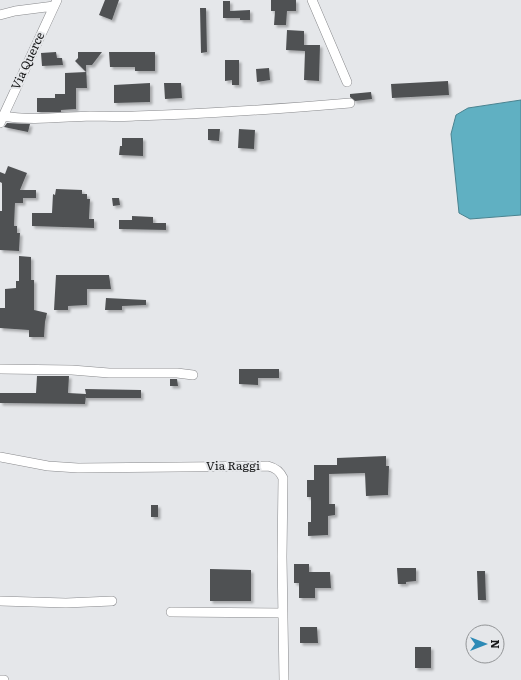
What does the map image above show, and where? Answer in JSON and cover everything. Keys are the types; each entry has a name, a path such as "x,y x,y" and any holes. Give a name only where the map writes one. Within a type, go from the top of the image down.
{"street":[{"path":"312,0 347,82"},
{"path":"0,15 55,3"},
{"name":"Via Querce","path":"1,120 55,3"},
{"path":"1,120 15,118 36,119 248,111 350,103"},
{"path":"0,369 72,370 109,373 177,373 193,375"},
{"name":"Via Raggi","path":"0,457 48,466 78,468 274,467 280,472 282,478 284,680"},
{"path":"0,602 112,601"},
{"path":"171,612 283,613"}],"water":[{"path":"521,100 521,215 470,219 459,213 451,134 456,115 468,108"}],"building":[{"path":"105,0 119,0 112,20 99,15"},
{"path":"271,0 296,0 296,11 287,11 286,25 274,25 275,11 271,11"},
{"path":"223,1 230,1 230,11 250,10 250,20 240,20 240,18 223,18"},
{"path":"200,8 206,8 207,52 201,53"},
{"path":"287,30 304,31 304,45 320,45 319,81 304,80 305,51 286,50"},
{"path":"56,52 57,58 62,58 63,65 42,66 41,53"},
{"path":"78,52 102,52 92,65 86,65 87,88 76,88 76,109 61,110 61,112 37,112 37,98 55,98 55,94 65,94 65,73 86,72 75,61 78,58"},
{"path":"109,52 155,52 155,71 135,71 135,67 110,67"},
{"path":"225,60 239,60 239,85 232,85 232,80 225,81"},
{"path":"269,68 270,80 257,82 256,69"},
{"path":"448,81 449,95 392,98 391,84"},
{"path":"150,83 150,102 114,103 114,85"},
{"path":"164,83 181,83 182,98 165,99"},
{"path":"371,92 372,99 355,101 350,97 350,94"},
{"path":"7,123 30,124 28,132 4,127"},
{"path":"208,129 220,129 219,141 208,140"},
{"path":"239,129 255,130 254,149 238,148"},
{"path":"122,138 143,138 143,156 119,155 120,146 122,146"},
{"path":"8,166 27,173 20,190 36,190 36,198 23,198 23,203 15,203 14,226 17,226 17,233 20,233 19,251 0,250 2,183 0,182 0,172 5,174"},
{"path":"56,189 82,190 82,194 87,194 87,199 90,199 89,219 94,219 94,228 32,226 32,213 52,213 53,194 55,195"},
{"path":"112,198 119,198 120,205 113,206"},
{"path":"132,216 153,217 153,223 166,223 166,230 119,229 119,220 132,220"},
{"path":"19,256 31,257 31,280 34,280 34,310 47,313 44,337 29,337 29,330 0,328 0,308 5,308 5,289 16,288 16,281 19,281"},
{"path":"56,275 109,275 111,289 87,289 87,305 68,306 68,310 54,310"},
{"path":"106,298 146,300 146,305 122,306 122,310 105,310"},
{"path":"239,369 279,369 279,378 258,378 258,385 239,384"},
{"path":"37,376 69,376 68,393 86,394 85,389 141,390 141,398 86,398 86,396 85,404 0,403 0,393 36,393"},
{"path":"170,379 177,379 178,386 170,386"},
{"path":"386,456 386,466 389,466 388,495 366,496 365,473 329,474 329,504 335,504 335,515 328,516 328,535 308,536 308,522 311,522 311,497 307,497 307,480 314,480 314,465 337,465 337,458"},
{"path":"151,505 158,505 158,517 151,517"},
{"path":"294,564 309,564 309,572 330,572 331,588 315,588 315,598 299,598 299,583 294,583"},
{"path":"397,568 416,568 416,581 406,582 406,584 398,584"},
{"path":"210,569 251,570 251,601 210,601"},
{"path":"477,571 485,571 486,600 478,600"},
{"path":"300,627 317,627 318,643 300,643"},
{"path":"415,647 431,647 431,668 415,668"}]}
